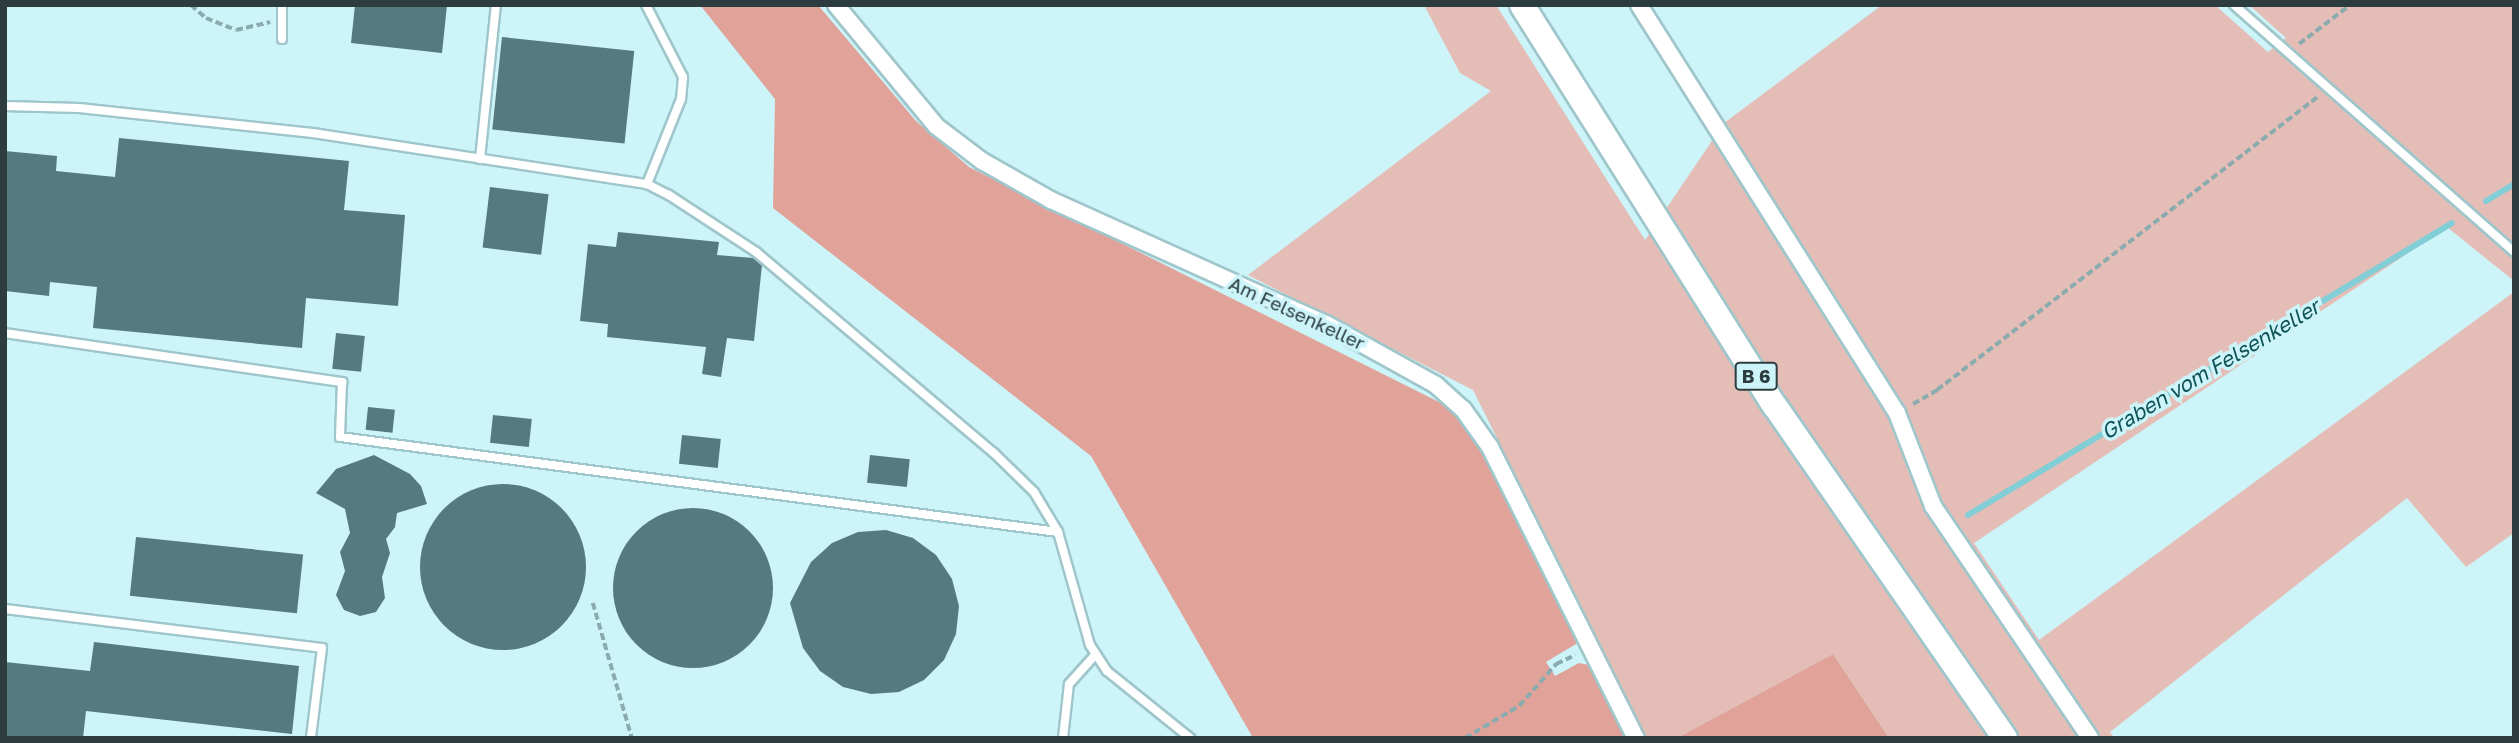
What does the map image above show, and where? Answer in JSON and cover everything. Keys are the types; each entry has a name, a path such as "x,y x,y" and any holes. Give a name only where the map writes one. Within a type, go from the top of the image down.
{"main road":[{"name":"B 6","path":"1522,5 1775,406 2005,738"}],"street":[{"name":"Am Felsenkeller","path":"836,5 936,125 982,161 1051,201 1326,324 1436,385 1463,409 1490,447 1593,646 1636,738"},
{"path":"1639,5 1897,413 1933,506 2090,738"}],"lane":[{"path":"282,5 282,39"},
{"path":"480,159 496,5"},
{"path":"646,5 683,77 681,99 647,184"},
{"path":"2234,5 2514,252"},
{"path":"5,106 79,108 313,133 647,184 756,252 994,453 1034,492 1058,532 1096,654 1107,671 1190,738"},
{"path":"5,333 342,382 340,438 1058,532"},
{"path":"5,609 322,648 311,738"},
{"path":"1063,738 1069,684 1096,654"}],"path":[{"path":"191,5 206,18 236,30 282,18"},
{"path":"2287,52 2350,5"},
{"path":"1897,413 1937,390 2329,88"},
{"path":"593,603 632,738"},
{"path":"1465,738 1519,706 1556,664 1593,646"}],"shaded area":[{"path":"700,5 818,5 916,121 969,167 1461,413 1577,632 1576,644 1546,662 1555,676 1579,663 1594,666 1628,738 1253,738 1091,456 773,208 775,99"},
{"path":"1424,5 1496,5 1645,240 1724,123 1882,5 2215,5 2268,52 2286,38 2249,5 2514,5 2514,281 2447,227 1974,543 2039,640 2514,292 2514,533 2466,567 2407,498 2110,732 2114,738 1889,738 1833,654 1677,738 1646,738 1473,390 1248,275 1491,91 1460,73"},
{"path":"1833,654 1889,738 1677,738"}],"building":[{"path":"355,5 447,5 442,53 351,43"},
{"path":"502,37 634,51 625,143 492,129"},
{"path":"119,138 349,161 344,210 405,215 398,306 306,298 302,348 93,328 97,287 50,282 49,296 5,291 5,151 57,156 56,171 115,177"},
{"path":"490,187 549,194 541,255 483,248"},
{"path":"618,232 719,242 717,255 753,258 762,265 754,341 727,338 721,377 702,374 706,347 607,337 608,324 580,321 588,244 616,247"},
{"path":"336,333 365,336 361,372 332,369"},
{"path":"368,407 395,410 392,433 366,430"},
{"path":"493,415 532,419 529,447 490,443"},
{"path":"682,435 721,439 718,468 679,464"},
{"path":"374,455 410,474 421,486 427,504 397,513 395,527 386,539 390,553 382,577 385,598 376,612 360,616 344,610 336,595 345,571 340,552 350,533 345,509 316,493 336,469"},
{"path":"870,455 910,459 907,487 867,483"},
{"path":"503,484 535,491 549,498 561,509 572,521 579,535 586,567 579,599 572,613 561,625 549,636 535,643 503,650 471,643 457,636 445,625 434,613 427,599 420,567 427,535 434,521 445,509 457,498 471,491"},
{"path":"693,508 724,514 750,531 767,557 773,588 767,619 750,645 724,662 693,668 662,662 636,645 619,619 613,588 619,557 636,531 662,514"},
{"path":"886,530 913,538 936,555 952,579 959,606 956,634 944,660 924,680 899,692 871,694 843,687 820,671 803,648 790,603 811,562 832,543 858,532"},
{"path":"136,537 303,555 297,613 130,596"},
{"path":"94,642 299,666 292,734 86,711 83,738 5,738 5,662 90,671"}],"waterway":[{"name":"Graben vom Felsenkeller","path":"2486,201 2514,184"},
{"name":"Graben vom Felsenkeller","path":"1968,515 2452,223"}]}
